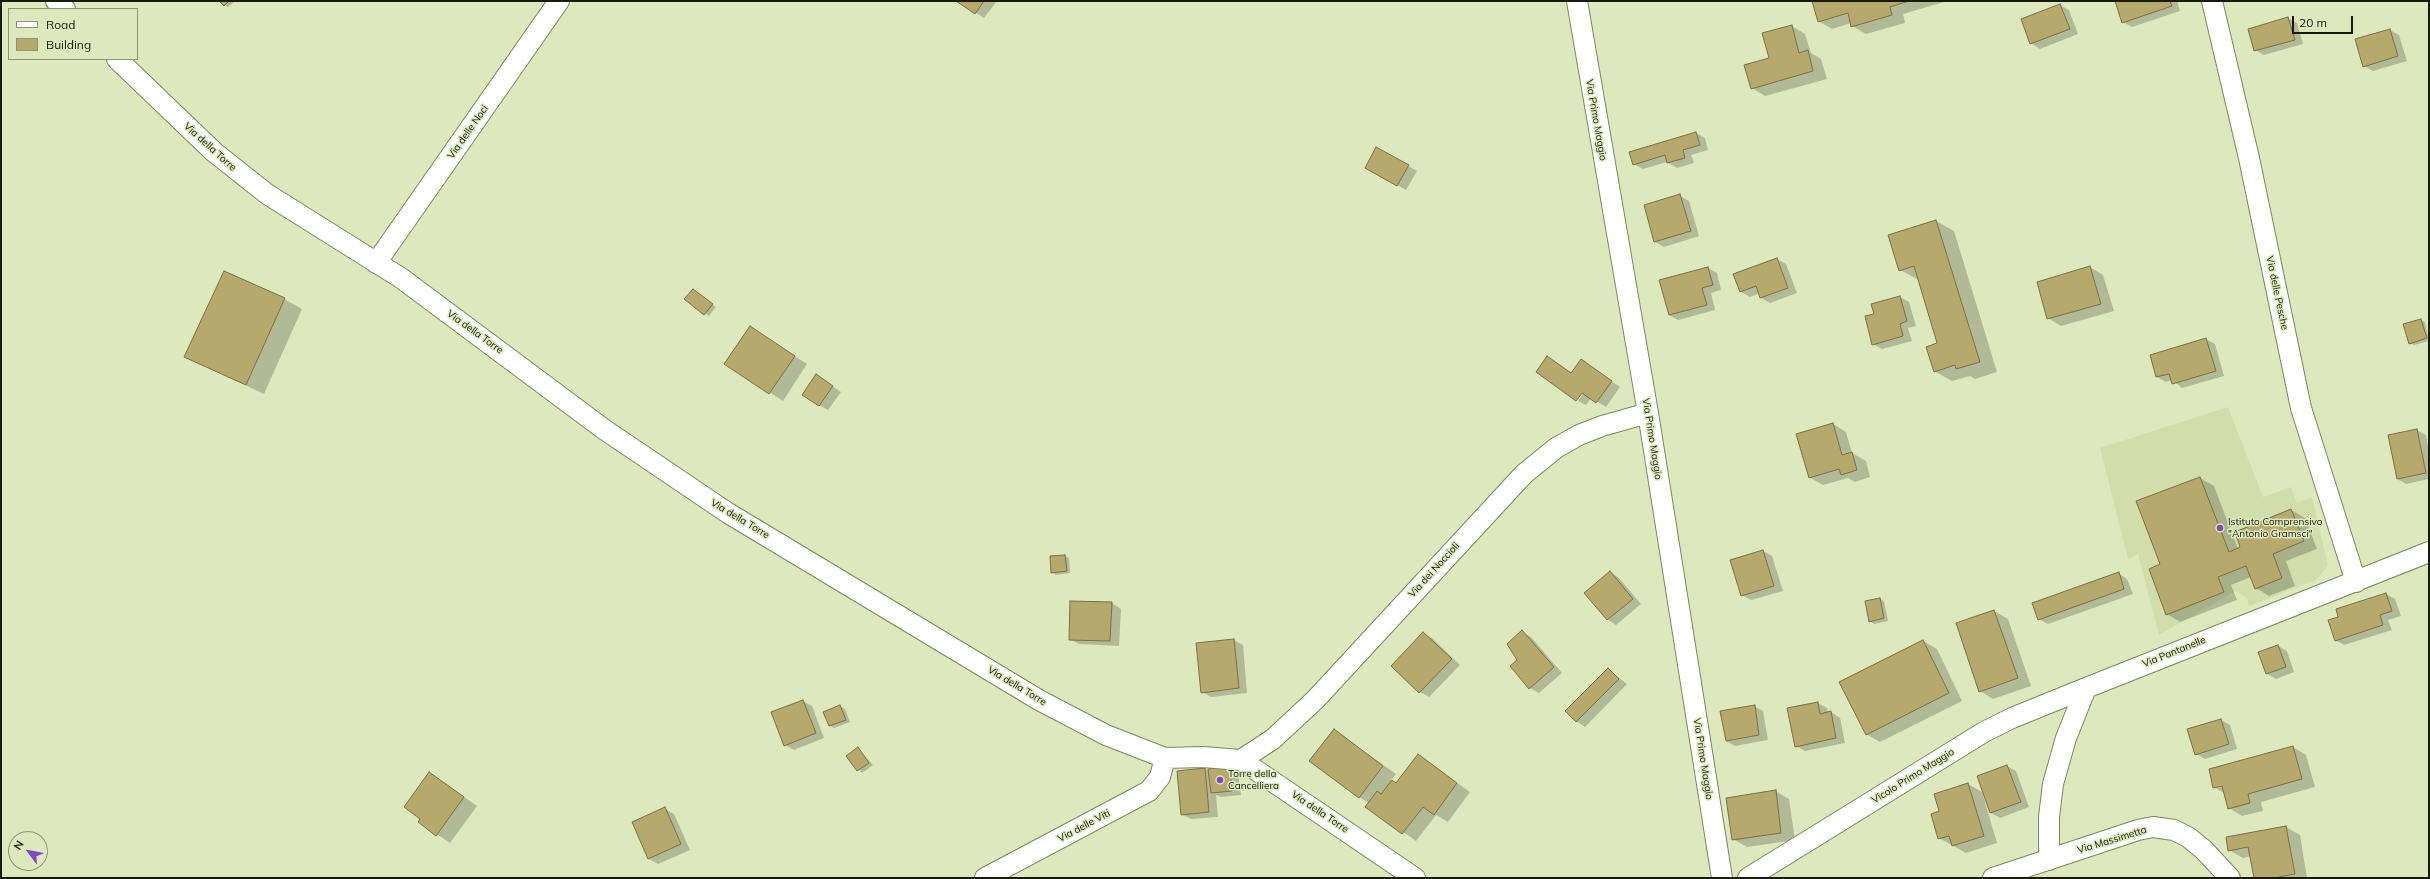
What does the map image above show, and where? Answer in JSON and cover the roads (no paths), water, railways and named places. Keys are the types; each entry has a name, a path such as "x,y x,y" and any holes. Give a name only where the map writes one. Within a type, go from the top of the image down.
{"street":[{"path":"56,1 64,8"},
{"name":"Via delle Noci","path":"376,263 559,1"},
{"name":"Via Primo Maggio","path":"1577,1 1648,413 1722,878"},
{"name":"Via delle Pesche","path":"2212,1 2249,158 2301,408 2356,582"},
{"name":"Via della Torre","path":"118,60 232,168 283,206 376,263 467,326 647,460 728,513 1039,700 1113,738 1165,758 1203,757 1241,760 1416,878"},
{"name":"Via dei Noccioli","path":"1241,760 1273,739 1315,700 1524,474 1556,448 1580,435 1602,426 1648,413"},
{"name":"Via Pantanelle","path":"2086,688 2429,552"},
{"path":"1993,878 2049,860 2049,818 2052,784 2064,744 2086,688"},
{"name":"Vicolo Primo Maggio","path":"1748,878 1984,732 2012,718 2086,688"},
{"name":"Via delle Viti","path":"985,878 1149,791 1160,777 1165,758"},
{"name":"Via Massimetta","path":"2049,860 2138,830 2153,827 2167,828 2181,833 2195,842 2230,878"}],"place":[{"name":"Istituto Comprensivo \"Antonio Gramsci\"","path":"2220,528"},
{"name":"Torre della Cancelliera","path":"1220,780"}]}
